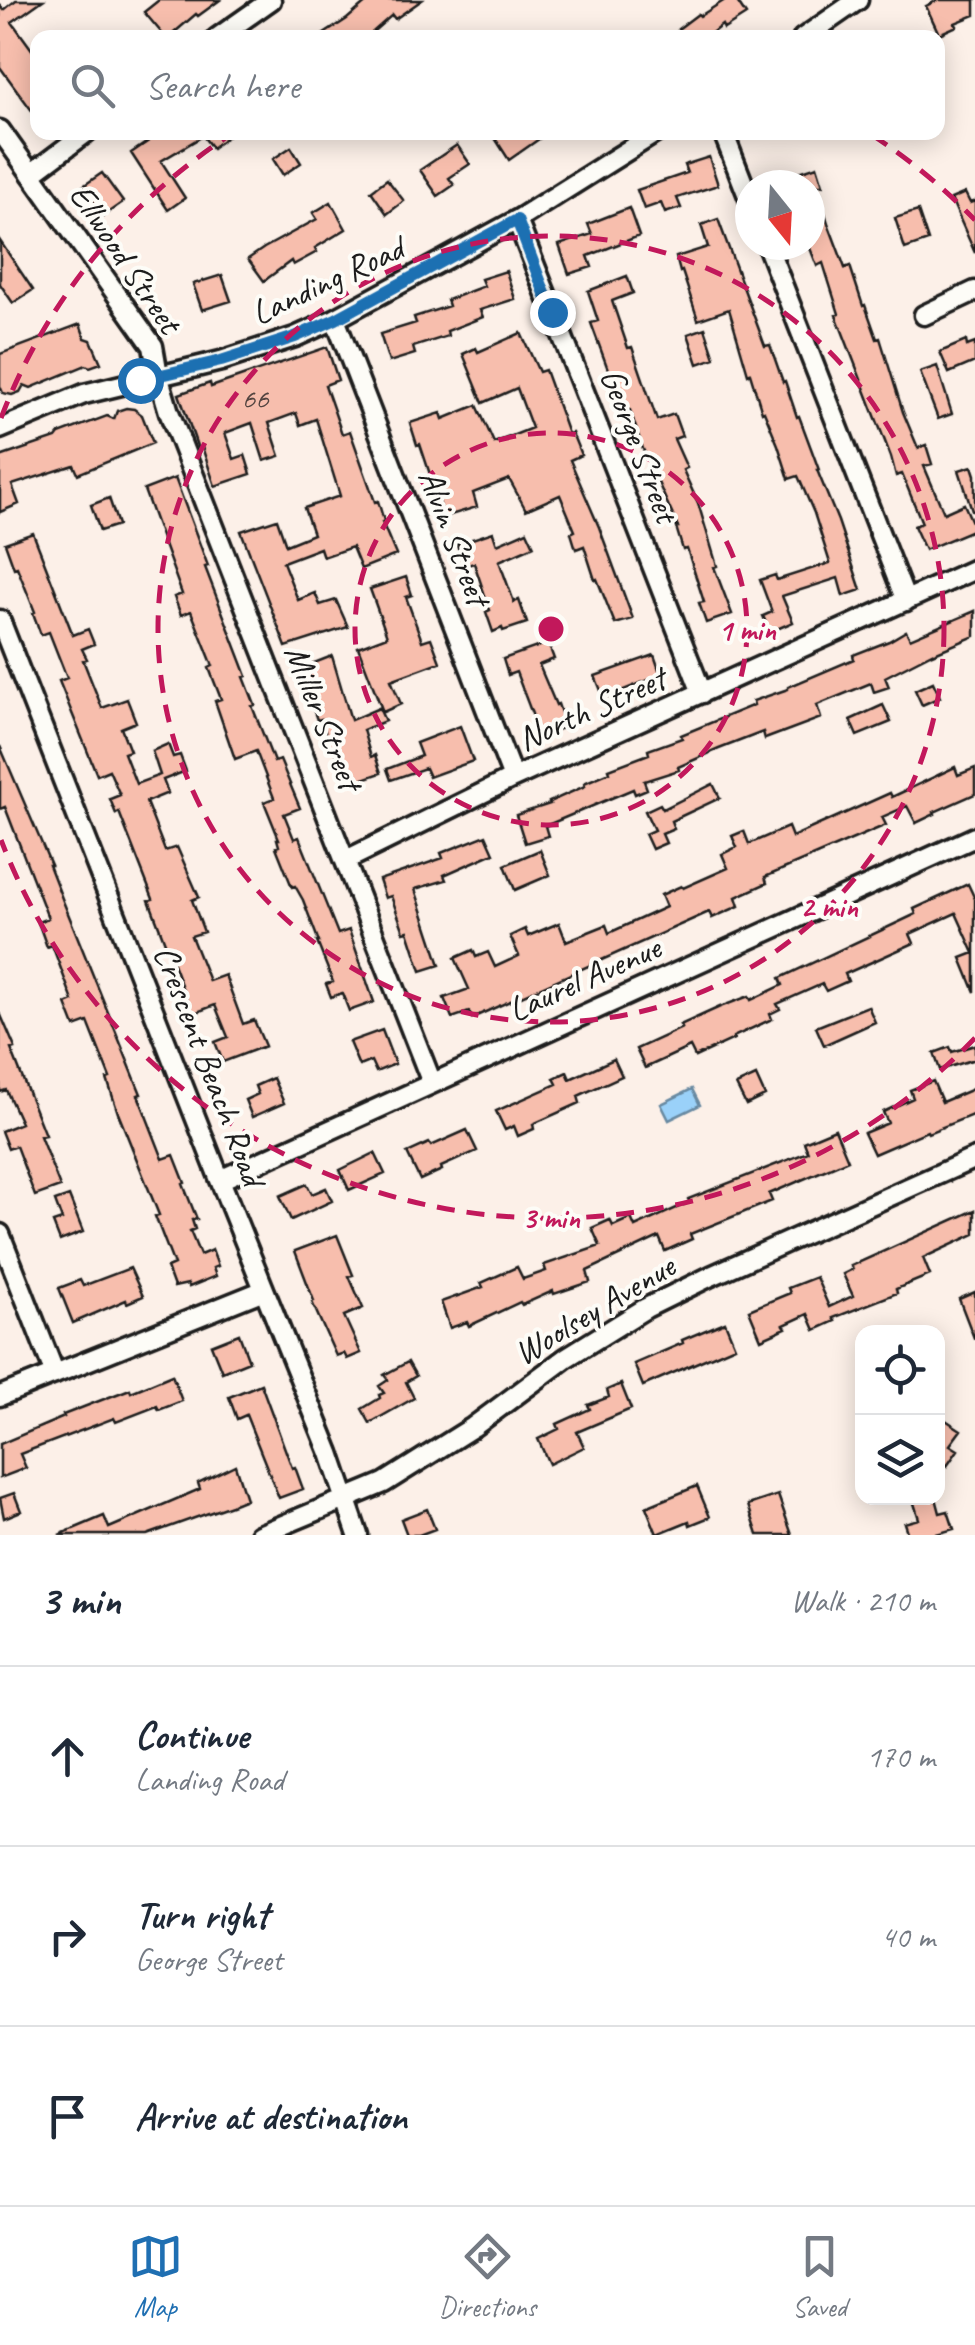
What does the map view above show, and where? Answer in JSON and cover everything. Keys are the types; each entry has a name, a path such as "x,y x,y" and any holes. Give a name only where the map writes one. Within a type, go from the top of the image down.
{"street":[{"path":"228,30 271,0"},
{"path":"814,30 858,0"},
{"name":"Ellwood Street","path":"0,130 153,346 158,375"},
{"path":"31,174 76,140"},
{"name":"Landing Road","path":"0,429 84,394 221,361 336,319 517,220 644,140"},
{"path":"726,140 738,170"},
{"name":"George Street","path":"517,220 702,694"},
{"path":"773,260 906,601"},
{"path":"924,314 975,291"},
{"name":"Alvin Street","path":"336,319 513,778"},
{"name":"Miller Street","path":"158,375 185,454 432,1083"},
{"name":"North Street","path":"346,860 513,778 975,570"},
{"name":"Crescent Beach Road","path":"0,620 8,667 220,1180 330,1454 358,1535"},
{"name":"Laurel Avenue","path":"220,1180 975,837"},
{"name":"Woolsey Avenue","path":"259,1535 384,1482 440,1450 567,1356 646,1308 975,1158"},
{"path":"0,1234 55,1374"},
{"path":"0,1396 264,1290"}],"water":[{"path":"692,1089 700,1105 669,1120 661,1104"}],"building":[{"path":"16,0 43,0 12,22 30,47 30,108 0,67 0,5 4,10"},
{"path":"159,0 220,0 177,30 159,30 144,12"},
{"path":"369,0 422,0 395,19 392,15 375,30 330,30"},
{"path":"725,0 736,0 746,15 724,29 722,25 715,30 678,29"},
{"path":"938,0 975,0 975,15 945,31 937,30 926,6"},
{"path":"150,140 196,140 161,161 185,198 168,210 131,153"},
{"path":"206,140 222,140 212,148"},
{"path":"496,140 538,140 509,160"},
{"path":"457,145 470,164 449,178 454,185 438,196 420,170"},
{"path":"291,147 301,163 283,175 273,159"},
{"path":"709,157 718,185 677,198 681,208 665,213 661,203 644,209 637,190 687,173 684,165"},
{"path":"102,173 123,202 103,216 83,186"},
{"path":"387,179 404,201 387,214 371,191"},
{"path":"965,193 970,203 975,201 975,253 951,199"},
{"path":"331,202 346,229 315,248 317,252 293,265 291,261 264,281 248,259 317,219 313,213"},
{"path":"629,208 639,236 588,256 592,267 569,274 559,245 592,234 588,224"},
{"path":"918,211 928,241 905,249 895,218"},
{"path":"825,213 845,268 850,266 863,306 877,339 880,338 918,448 926,445 932,464 924,466 944,513 964,504 975,529 925,550 914,526 922,523 902,474 896,476 836,315 839,314 823,263 817,266 815,260 825,260"},
{"path":"718,219 765,346 770,345 799,416 861,590 843,596 838,578 782,596 793,622 770,632 763,616 772,612 760,580 775,575 777,580 830,563 798,476 789,479 762,412 729,309 698,320 680,272 676,257 708,247 701,225"},
{"path":"0,241 33,290 13,303 0,284"},
{"path":"506,271 515,299 480,310 483,317 447,331 448,336 413,347 415,354 389,362 380,334 416,323 414,317 449,306 447,300 484,286 481,279"},
{"path":"222,275 231,301 202,310 193,284"},
{"path":"627,276 633,293 612,301 657,420 674,414 682,436 674,439 687,468 683,470 698,503 717,566 714,567 732,614 706,623 699,603 704,602 687,549 683,550 678,527 630,410 624,413 591,323 598,321 588,291"},
{"path":"80,324 101,363 86,365 31,388 24,385 12,395 3,393 0,354"},
{"path":"705,328 715,358 698,364 688,334"},
{"path":"521,333 539,372 545,370 568,434 572,433 581,455 570,460 633,619 615,624 584,546 576,549 571,533 575,531 560,495 526,510 509,479 473,493 477,507 444,517 410,423 441,413 443,419 477,405 494,443 532,428 517,388 483,403 463,354 476,348 478,352"},
{"path":"966,341 967,346 975,343 975,362 949,373 940,352"},
{"path":"327,347 338,380 325,385 342,434 350,431 396,555 361,569 352,547 323,557 320,548 283,562 298,600 315,593 320,605 336,600 348,627 286,647 241,531 277,519 286,545 313,534 304,508 340,496 316,419 300,425 296,413 269,423 280,456 264,461 252,423 225,433 234,459 245,455 251,474 215,486 179,394 210,383 211,387"},
{"path":"937,366 952,414 938,419 920,372"},
{"path":"126,408 142,415 153,443 78,474 74,465 12,485 19,504 0,512 0,457 107,416 114,419 117,411"},
{"path":"972,466 975,475 975,510 959,470"},
{"path":"175,478 247,676 244,677 255,705 252,706 274,762 280,760 300,808 284,814 294,839 299,837 338,934 349,930 374,1002 349,1011 342,993 331,997 326,984 333,982 319,942 276,847 279,839 264,802 274,798 256,751 235,759 215,701 221,699 209,668 213,666 191,611 181,615 174,597 182,594 144,490"},
{"path":"109,498 118,525 100,531 91,505"},
{"path":"527,531 534,546 499,561 514,602 519,600 527,623 493,632 474,563 464,566 457,544 493,532 497,544"},
{"path":"33,533 73,635 88,629 94,644 82,649 87,659 83,660 102,708 127,699 136,722 121,728 130,751 124,753 136,784 160,775 152,751 168,744 173,757 180,755 186,771 163,780 168,793 146,802 165,851 177,847 199,897 192,900 204,932 191,936 209,981 225,975 243,1024 254,1020 265,1046 223,1062 215,1042 228,1037 215,1005 192,1014 149,900 153,899 119,812 116,814 110,799 120,795 109,770 97,775 59,681 67,678 49,632 41,635 5,543"},
{"path":"406,577 412,595 406,597 422,641 431,638 440,662 391,680 401,704 383,712 358,647 387,636 370,589"},
{"path":"975,611 975,636 885,677 889,687 874,692 871,683 817,705 821,718 765,739 763,732 719,749 678,767 679,770 644,781 647,789 635,794 633,789 545,826 548,836 525,843 516,815 550,804 610,772 609,769 649,754 648,750 854,659 853,655 906,631 910,639"},
{"path":"548,643 554,659 539,665 566,727 540,735 516,672 508,675 503,659"},
{"path":"654,655 661,675 604,698 595,676"},
{"path":"332,656 351,720 379,708 385,721 363,730 371,757 375,755 381,773 346,785 335,749 331,750 321,719 317,720 299,669"},
{"path":"933,682 940,697 922,705 915,690"},
{"path":"883,705 891,722 857,736 850,720"},
{"path":"460,726 473,761 429,777 425,768 391,780 387,769 421,756 416,743"},
{"path":"0,746 51,865 163,1159 174,1155 197,1219 192,1220 195,1229 190,1231 200,1255 212,1250 218,1266 213,1268 216,1276 189,1287 174,1287 167,1268 174,1265 155,1216 159,1215 118,1113 107,1079 110,1078 88,1022 75,1027 66,1004 73,1001 52,945 47,947 38,922 48,918 5,807 0,809"},
{"path":"955,767 958,775 975,768 975,794 916,823 907,806 882,817 886,825 765,877 767,883 736,897 739,906 712,918 709,912 472,1018 469,1012 452,1018 444,998 469,989 455,958 473,950 476,957 488,952 495,967 519,956 510,936 525,929 528,936 559,923 566,941 606,925 609,933 666,907 661,895 728,868 722,854 737,847 732,836 744,831 749,844 788,827 792,837"},
{"path":"713,784 720,798 671,821 674,829 662,834 666,843 652,849 645,834 654,830 645,811 660,804 663,809"},
{"path":"486,835 494,853 444,875 446,880 415,889 440,965 421,971 408,931 404,932 391,896 385,898 379,880 443,858 441,853"},
{"path":"540,850 550,875 515,890 505,865"},
{"path":"968,884 975,899 975,992 961,958 974,953 956,913 910,934 914,943 845,974 848,981 826,991 822,984 777,1004 780,1009 770,1014 772,1019 734,1039 695,1057 690,1047 645,1068 636,1049 720,1007 749,996 751,1000 783,985 780,978 916,914 914,909"},
{"path":"868,1006 875,1022 824,1045 816,1027"},
{"path":"0,1013 60,1187 35,1196 16,1146 8,1149 1,1131 21,1123 6,1090 0,1092"},
{"path":"382,1030 395,1064 376,1072 371,1061 359,1066 349,1042"},
{"path":"975,1045 975,1059 940,1070 934,1053"},
{"path":"614,1059 622,1076 578,1096 580,1103 533,1124 534,1129 518,1136 514,1126 505,1130 496,1111 557,1084 554,1078 567,1072 570,1079"},
{"path":"756,1076 765,1096 746,1105 736,1085"},
{"path":"273,1078 284,1103 252,1117 245,1100 258,1094 255,1086"},
{"path":"933,1081 942,1102 975,1088 975,1114 874,1154 864,1133 888,1123 883,1112 913,1098 910,1090"},
{"path":"835,1129 848,1160 769,1194 772,1201 690,1234 692,1239 665,1251 659,1237 587,1271 590,1282 554,1294 553,1291 522,1305 520,1302 469,1326 467,1322 450,1328 441,1302 483,1287 481,1283 517,1267 523,1279 546,1271 544,1265 600,1246 592,1228 610,1220 613,1226 631,1218 635,1227 690,1202 688,1199 808,1152 804,1142"},
{"path":"467,1130 477,1151 420,1180 407,1153"},
{"path":"375,1153 385,1174 349,1190 340,1170"},
{"path":"307,1184 312,1194 326,1188 332,1201 291,1220 280,1196"},
{"path":"69,1196 83,1232 60,1241 53,1223 62,1220 55,1201"},
{"path":"975,1210 975,1234 923,1258 930,1275 896,1289 897,1293 833,1318 835,1321 815,1330 808,1314 761,1339 749,1310 816,1277 829,1307 853,1296 843,1274 853,1269 851,1266"},
{"path":"337,1235 363,1308 344,1316 361,1353 347,1359 344,1353 336,1356 295,1251"},
{"path":"130,1268 143,1296 73,1323 59,1288 80,1280 83,1286"},
{"path":"975,1292 975,1338 974,1338 959,1299"},
{"path":"725,1322 735,1346 643,1386 634,1364"},
{"path":"239,1334 249,1361 222,1372 211,1345"},
{"path":"408,1362 416,1376 406,1382 414,1398 370,1423 362,1409 384,1393 379,1386 388,1380 384,1375"},
{"path":"172,1375 182,1401 116,1422 114,1418 20,1454 26,1468 0,1478 0,1444 63,1415"},
{"path":"261,1384 303,1489 279,1498 246,1415 237,1419 229,1397"},
{"path":"621,1384 631,1409 577,1432 584,1447 549,1464 538,1439 559,1429 557,1424 590,1409 588,1405 609,1397 607,1390"},
{"path":"945,1420 961,1430 950,1445 958,1450 947,1466"},
{"path":"235,1465 246,1499 231,1505 147,1535 59,1535 104,1516 109,1528 200,1489 198,1483"},
{"path":"697,1486 710,1517 657,1534 646,1507"},
{"path":"14,1493 21,1511 4,1518 0,1498"},
{"path":"778,1495 792,1535 758,1535 748,1505"},
{"path":"915,1505 938,1505 940,1513 948,1511 954,1529 933,1535 908,1535 904,1523 919,1519"},
{"path":"427,1509 435,1529 407,1535 401,1519"}],"route":[{"path":"140,380 221,361 295,337 336,319 517,220 552,312"}]}
